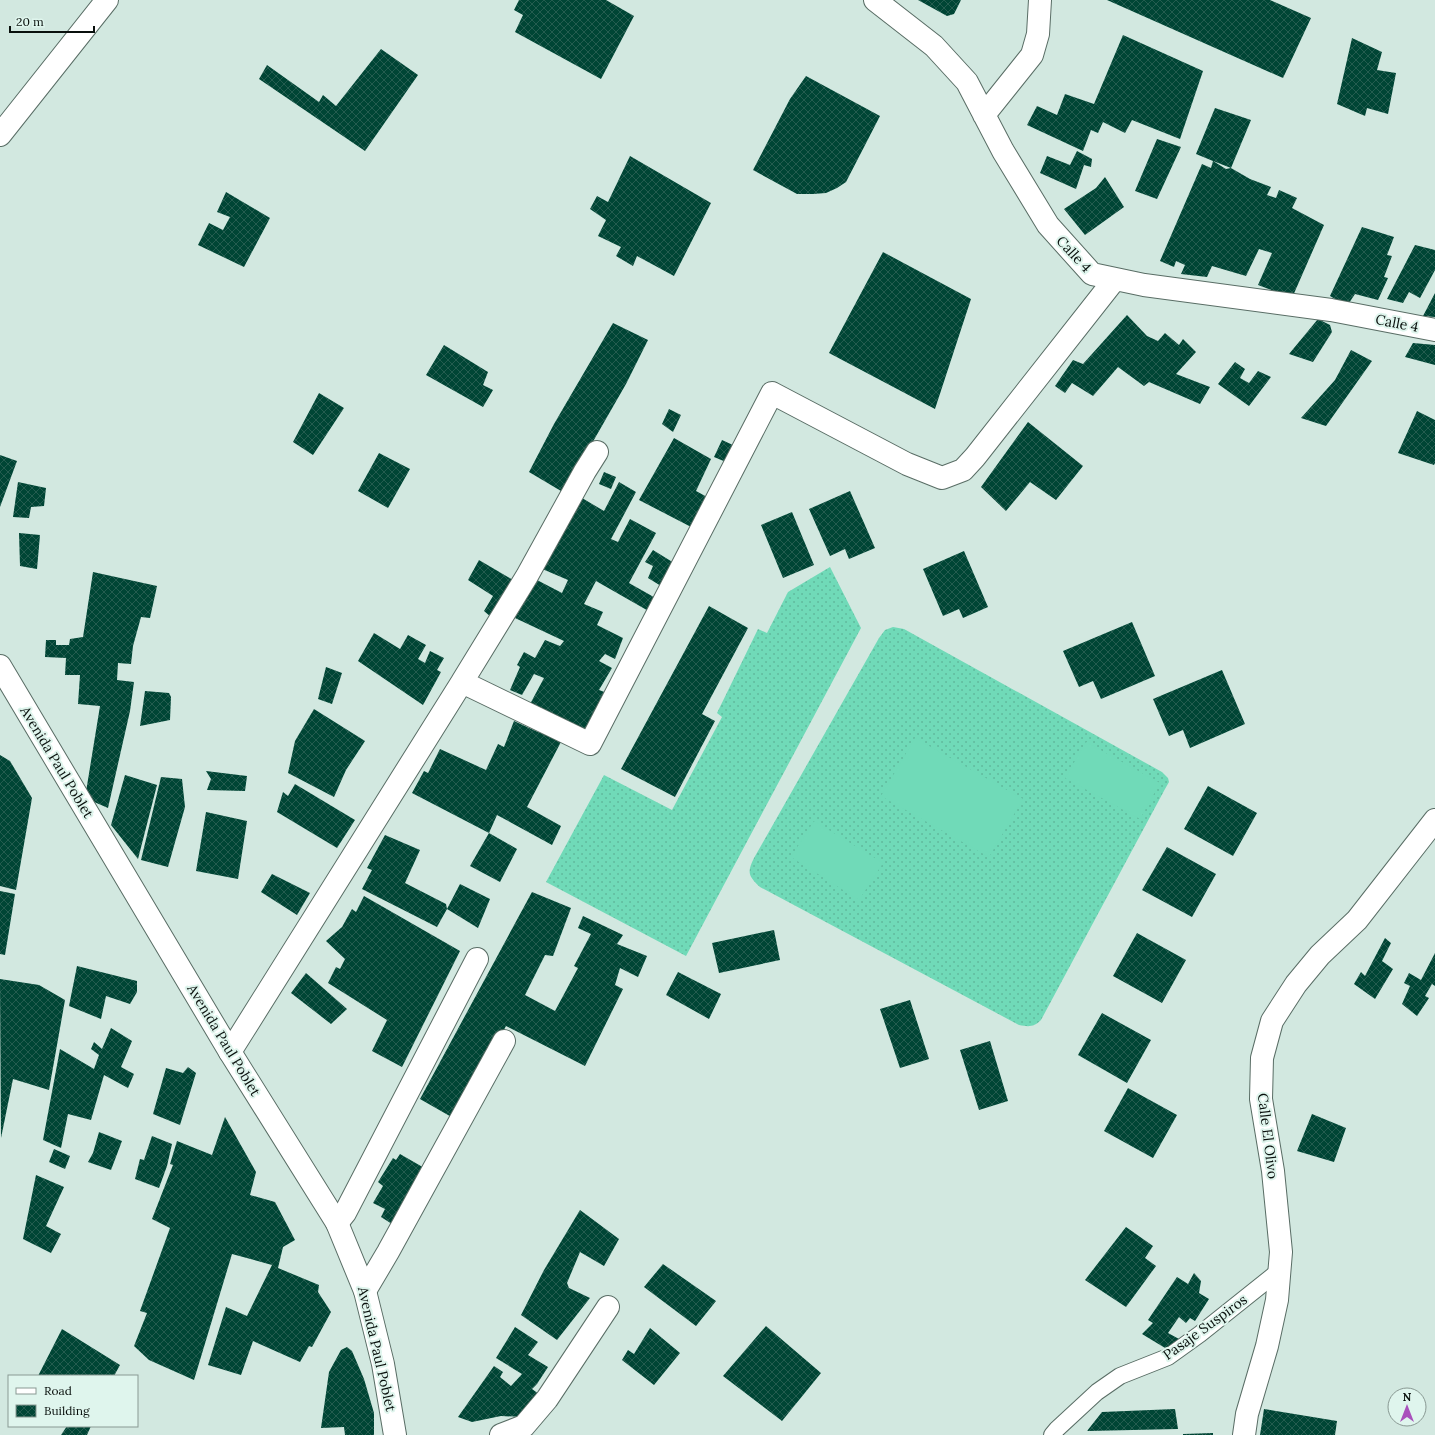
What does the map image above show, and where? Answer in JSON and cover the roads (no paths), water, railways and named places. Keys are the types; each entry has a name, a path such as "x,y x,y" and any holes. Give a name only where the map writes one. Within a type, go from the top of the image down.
{"street":[{"path":"0,135 107,0"},
{"name":"Calle 4","path":"876,0 934,46 967,82 1003,151 1048,225 1092,274 1144,285 1331,310 1435,330"},
{"path":"984,115 1032,55 1038,34 1040,0"},
{"path":"462,682 590,744 772,392 907,464 942,478 963,470 971,461 1115,279"},
{"path":"230,1052 462,682 526,576 597,452"},
{"name":"Avenida Paul Poblet","path":"0,666 230,1052 337,1223 365,1291 383,1364 395,1435"},
{"name":"Calle El Olivo","path":"1244,1435 1247,1414 1267,1346 1277,1300 1281,1252 1273,1171 1261,1099 1262,1058 1272,1021 1296,984 1320,955 1357,920 1435,820"},
{"path":"337,1223 345,1213 477,959"},
{"path":"365,1291 392,1245 504,1041"},
{"path":"501,1435 524,1426 547,1400 608,1307"}],"lane":[{"name":"Pasaje Suspiros","path":"1052,1435 1056,1429 1097,1392 1120,1376 1168,1357 1200,1334 1279,1271"}]}
